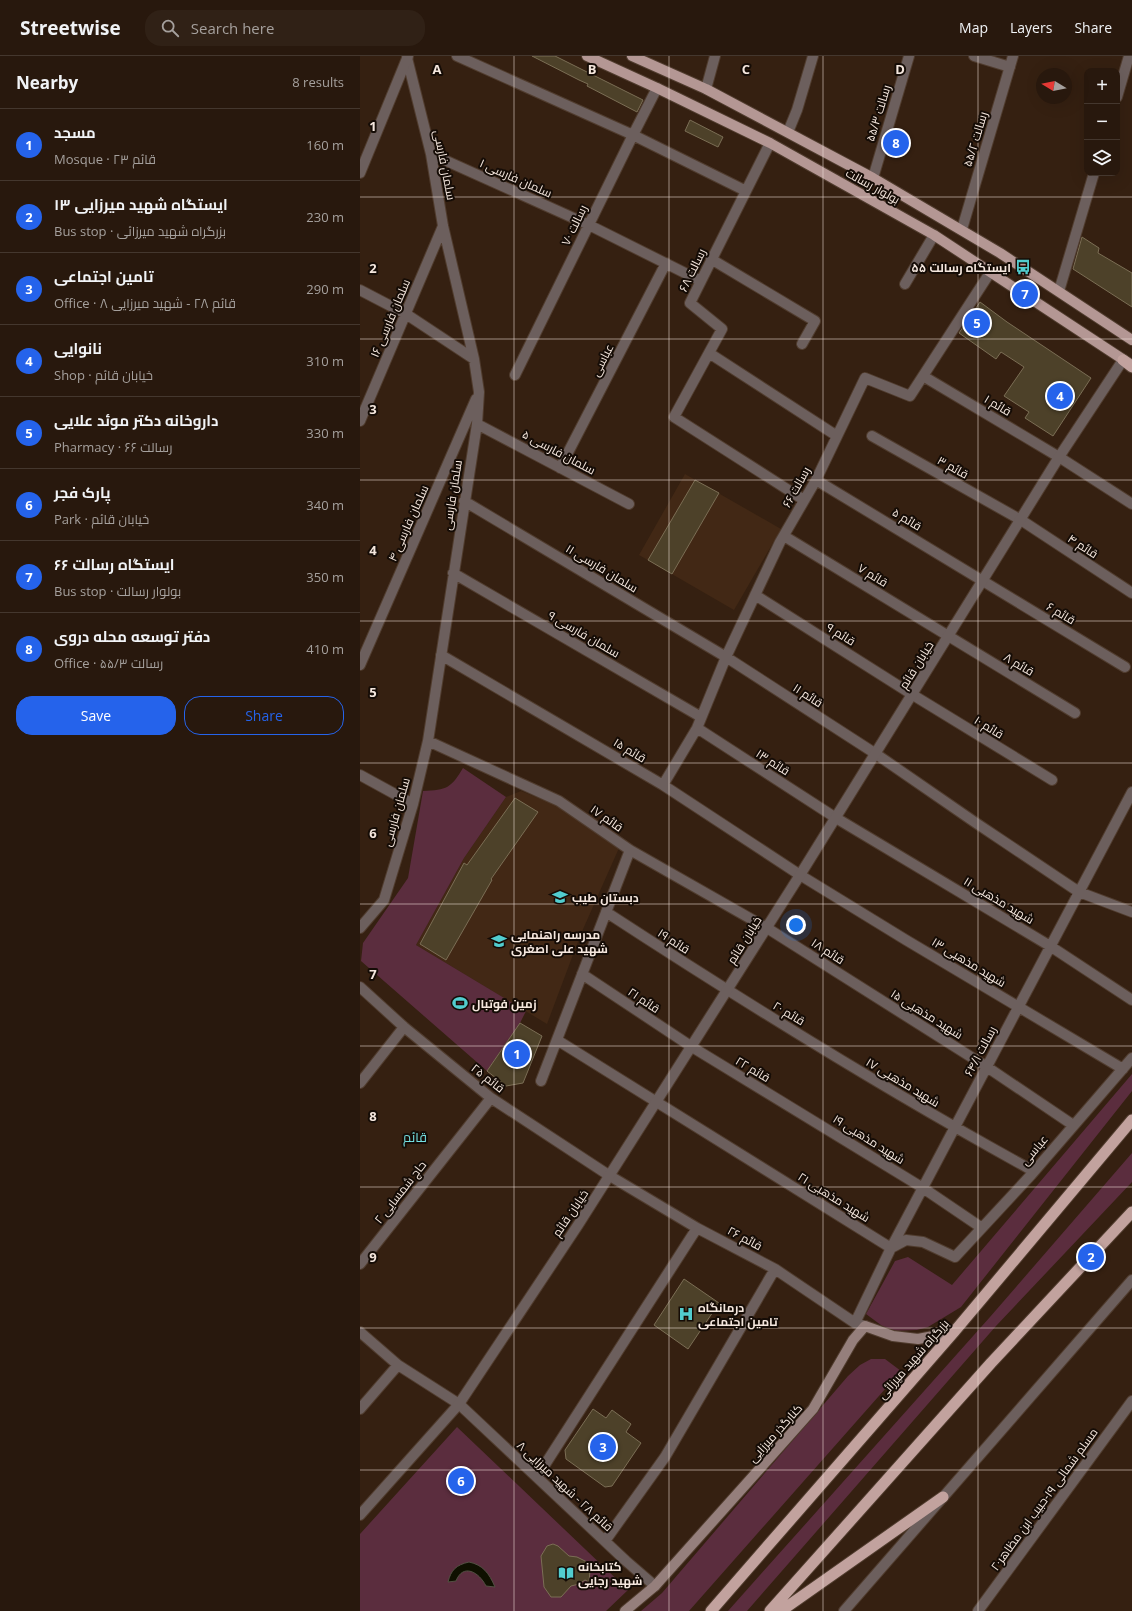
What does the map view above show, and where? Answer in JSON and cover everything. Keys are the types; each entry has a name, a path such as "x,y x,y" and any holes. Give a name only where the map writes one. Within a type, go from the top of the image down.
{"highway":[{"name":"بزرگراه شهید میرزائی","path":"710,1611 954,1332 1132,1120"},
{"path":"770,1611 990,1363 1132,1212"},
{"path":"781,1611 943,1497"}],"main road":[{"name":"بولوار رسالت","path":"587,56 658,88 770,143 934,235 991,271 1129,364"},
{"name":"بولوار رسالت","path":"632,56 706,89 873,178 962,229 1132,340"},
{"path":"865,1326 893,1336 918,1340 954,1332"},
{"name":"کنارگذر میرزایی","path":"625,1611 655,1586 813,1409 853,1340 865,1326"}],"street":[{"path":"457,56 633,135 746,191"},
{"path":"706,89 715,56"},
{"path":"788,132 797,110 813,56"},
{"name":"رسالت ۵۵/۳","path":"873,178 909,56"},
{"path":"974,56 1010,67"},
{"name":"رسالت ۵۵/۲","path":"962,229 1013,56"},
{"path":"1120,87 1129,56"},
{"path":"360,173 408,57"},
{"name":"سلمان فارسی","path":"360,928 384,900 413,804 428,741 477,424 479,392 474,359 443,226 431,154 408,57"},
{"name":"رسالت ۷۰","path":"515,375 633,135 658,88"},
{"name":"رسالت ۶۸","path":"770,143 690,303 722,329 674,417 804,500"},
{"name":"سلمان فارسی ۱","path":"431,154 589,225 701,280"},
{"path":"1059,291 1093,176"},
{"name":"سلمان فارسی ۱۶","path":"360,421 443,226"},
{"path":"904,284 934,235"},
{"path":"711,259 815,321 802,344"},
{"name":"عباسی","path":"560,468 666,263"},
{"name":"رسالت ۶۶","path":"663,785 697,728 726,657 755,595 784,536 816,480 865,378 910,396 991,271"},
{"path":"360,290 406,314 474,359"},
{"path":"709,353 837,436"},
{"name":"خیابان قائم","path":"360,1514 459,1404 610,1176 692,1047 984,581 1059,457 1129,364"},
{"name":"قائم ۱","path":"923,376 1059,457 1132,504"},
{"name":"سلمان فارسی ۴","path":"360,665 479,392"},
{"name":"سلمان فارسی ۵","path":"477,424 629,504"},
{"name":"قائم ۳","path":"872,436 1021,520"},
{"name":"قائم ۵","path":"816,480 984,581"},
{"name":"سلمان فارسی ۱۱","path":"464,501 726,657"},
{"name":"قائم ۴","path":"1021,520 1132,593"},
{"name":"قائم ۷","path":"784,536 948,637"},
{"name":"سلمان فارسی ۹","path":"453,573 701,717"},
{"name":"قائم ۶","path":"984,581 1125,667"},
{"name":"قائم ۹","path":"755,595 912,695"},
{"name":"قائم ۸","path":"948,637 1075,713"},
{"name":"قائم ۱۵","path":"441,655 663,785 800,875"},
{"name":"قائم ۱۱","path":"726,657 876,754 1079,892 1132,912"},
{"name":"قائم ۱۰","path":"912,695 1052,780"},
{"name":"قائم ۱۳","path":"697,728 836,818 934,877"},
{"name":"قائم ۱۷","path":"428,741 559,800 630,850 767,928"},
{"path":"360,775 413,804"},
{"name":"رسالت ۶۴/۱","path":"855,1323 891,1248 1050,946 1079,892 1127,811 1132,792"},
{"path":"541,1081 630,850"},
{"name":"شهید مذهبی ۱۳","path":"800,875 906,940 1124,1069"},
{"name":"شهید مذهبی ۱۱","path":"934,877 1050,946 1132,1000"},
{"name":"قائم ۱۹","path":"606,912 727,991"},
{"name":"قائم ۱۸","path":"767,928 874,996"},
{"name":"قائم ۲۱","path":"582,974 692,1047"},
{"name":"قائم ۲۵","path":"360,987 404,1027 491,1098 610,1176"},
{"name":"قائم ۲۰","path":"727,991 838,1058"},
{"name":"شهید مذهبی ۱۵","path":"874,996 987,1067 1073,1125"},
{"path":"360,1083 404,1027"},
{"name":"شهید مذهبی ۲۱","path":"557,1040 891,1248"},
{"name":"قائم ۲۲","path":"692,1047 801,1113"},
{"name":"شهید مذهبی ۱۷","path":"838,1058 955,1128 1028,1168"},
{"name":"عباسی","path":"891,1248 906,1240 923,1242 955,1257 1031,1175 1132,1058"},
{"name":"حاج شمسایی ۲","path":"360,1264 491,1098"},
{"name":"شهید مذهبی ۱۹","path":"801,1113 923,1188 982,1228"},
{"name":"قائم ۲۶","path":"610,1176 698,1228 774,1269 855,1323 865,1326"},
{"path":"537,1477 698,1228"},
{"path":"605,1541 665,1457 774,1269"},
{"path":"844,1611 1132,1280"},
{"name":"قائم ۲۸ - شهید میرزایی ۸","path":"360,1332 398,1365 459,1404 655,1586"},
{"path":"360,1409 398,1365"},
{"name":"مسلم شمالی ۱۹-حبیب ابن مظاهر۲۰","path":"978,1611 1132,1402"}],"shaded area":[{"path":"685,474 781,529 734,610 639,555"},
{"path":"463,768 506,797 464,858 416,945 526,1011 520,1023 487,1071 361,961 363,943 408,878 423,791 438,790 448,787"},
{"path":"521,791 556,805 619,848 580,936 547,1024 416,945 464,858 506,797"},
{"path":"1132,1074 1132,1091 961,1307 928,1327 917,1330 889,1331 866,1314 895,1261 908,1257 952,1285"},
{"path":"1132,1153 1132,1182 996,1326 747,1611 728,1611 990,1317"},
{"path":"871,1359 885,1359 901,1371 689,1611 641,1611 662,1593 848,1376 860,1365"},
{"path":"457,1427 628,1590 606,1611 360,1611 360,1534"},
{"path":"469,1562 478,1565 485,1570 495,1587 486,1586 479,1577 467,1571 459,1575 456,1581 448,1582 451,1574 457,1566"}],"building":[{"path":"532,56 555,56 643,100 637,112 587,86 588,84"},
{"path":"690,120 723,137 718,147 685,131"},
{"path":"1082,237 1099,248 1098,253 1132,273 1132,307 1073,269"},
{"path":"980,302 1007,322 1091,378 1053,436 1025,418 1029,412 1004,396 1024,367 1001,352 996,359 959,333"},
{"path":"695,480 719,493 672,574 648,560"},
{"path":"515,798 538,812 491,879 492,880 446,960 420,944 464,863 467,865"},
{"path":"520,1023 542,1036 523,1083 506,1086 487,1071"},
{"name":"درمانگاه تامین اجتماعی","path":"684,1279 719,1303 688,1349 654,1325"},
{"path":"593,1409 606,1418 612,1410 631,1424 626,1432 641,1443 612,1486 605,1487 566,1459 565,1450"},
{"name":"کتابخانه شهید رجایی","path":"553,1544 558,1546 569,1556 577,1557 587,1562 590,1570 589,1582 585,1580 579,1584 571,1586 561,1597 551,1597 544,1587 541,1556 547,1546"}],"place":[{"name":"دفتر توسعه محله دروی","path":"896,143"},
{"name":"ایستگاه رسالت ۵۵","path":"1023,267"},
{"name":"ایستگاه رسالت ۶۶","path":"1025,294"},
{"name":"داروخانه دکتر موئد علایی","path":"977,323"},
{"name":"نانوایی","path":"1060,396"},
{"name":"دبستان طیب","path":"560,897"},
{"name":"مدرسه راهنمایی شهید علی اصغری","path":"499,941"},
{"name":"زمین فوتبال","path":"460,1003"},
{"name":"مسجد","path":"517,1054"},
{"name":"ایستگاه شهید میرزایی ۱۳","path":"1091,1257"},
{"name":"درمانگاه تامین اجتماعی","path":"686,1314"},
{"name":"تامین اجتماعی","path":"603,1447"},
{"name":"پارک فجر","path":"461,1481"},
{"name":"کتابخانه شهید رجایی","path":"566,1573"}],"district":[{"name":"قائم","path":"415,1137"}]}
